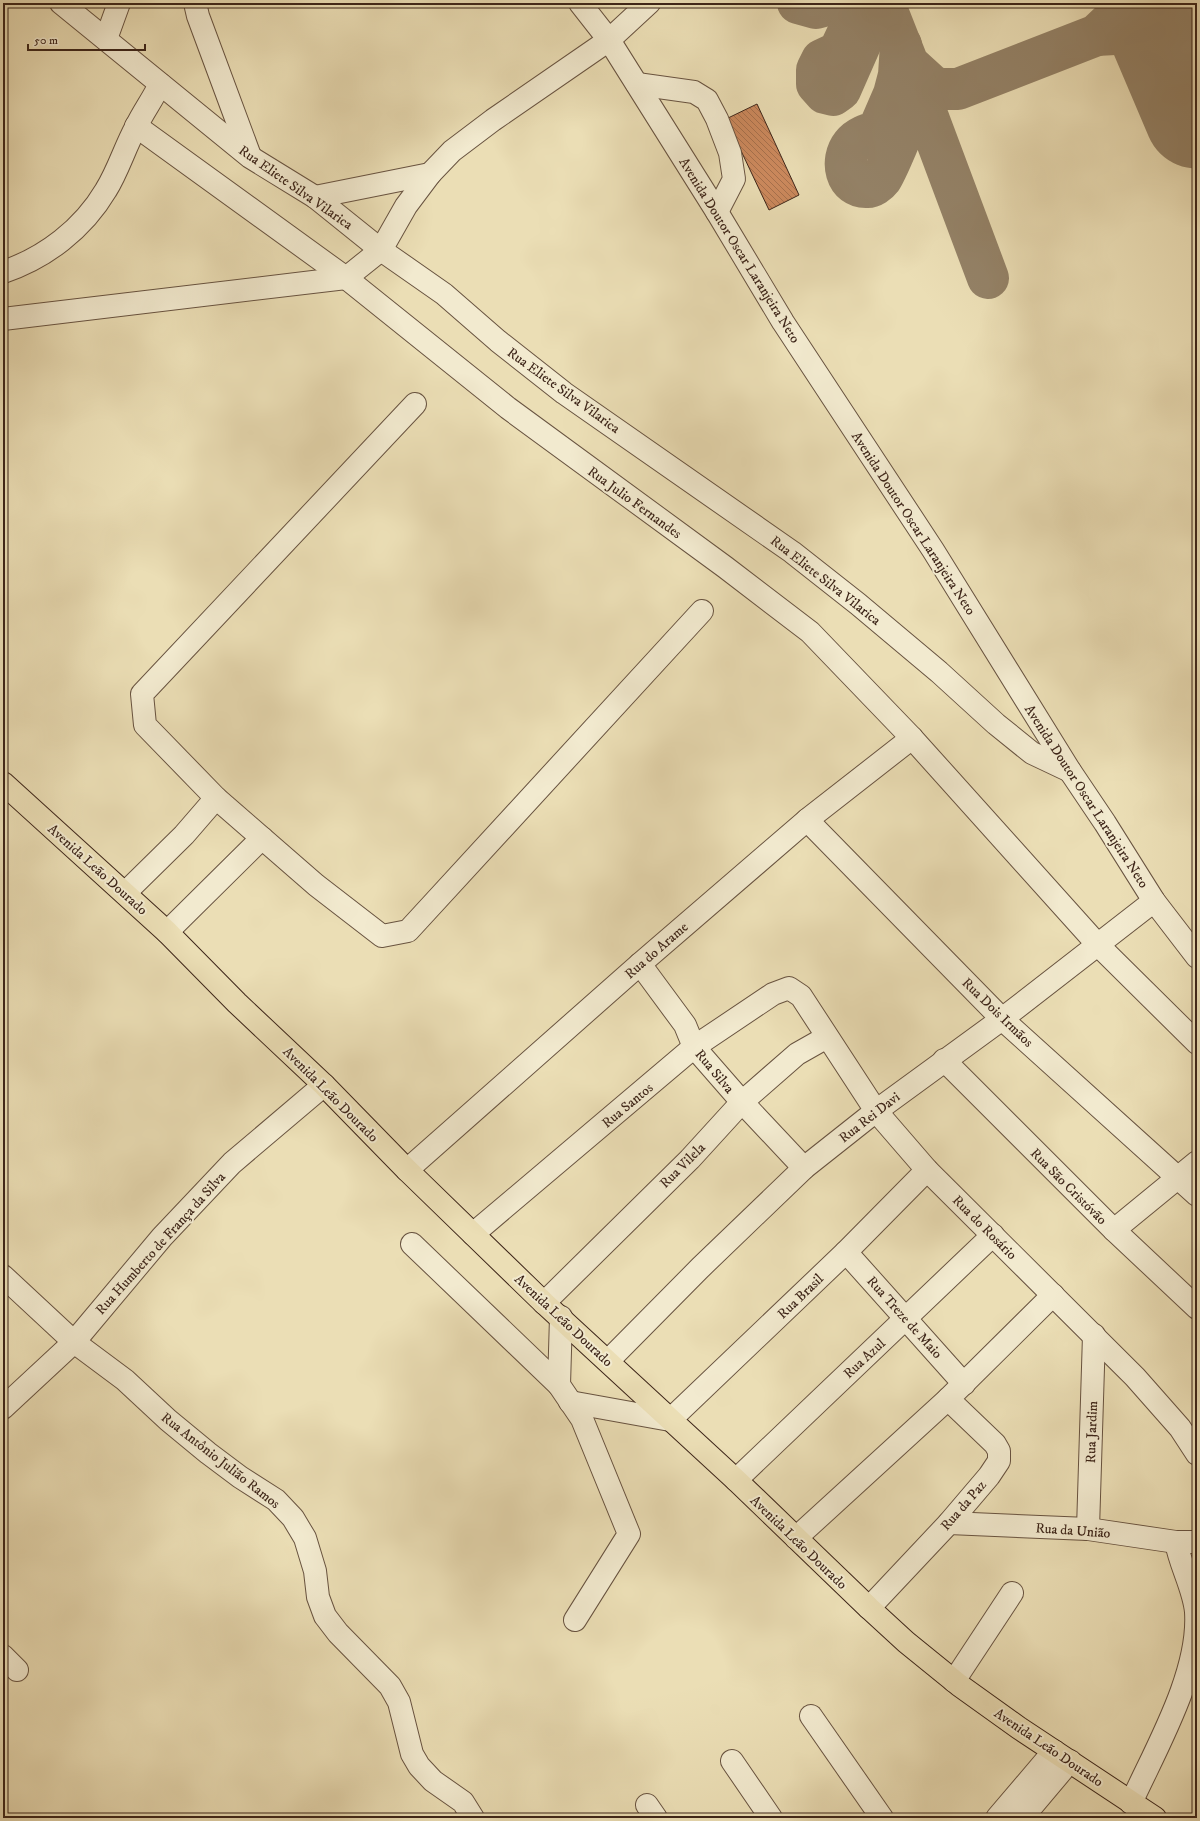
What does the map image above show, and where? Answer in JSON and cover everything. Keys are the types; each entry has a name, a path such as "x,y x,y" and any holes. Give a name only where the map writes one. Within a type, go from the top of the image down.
{"main road":[{"name":"Avenida Leão Dourado","path":"3,783 167,932 237,1003 324,1085 407,1170 544,1303 562,1317 670,1420 736,1480 869,1608 954,1681 1019,1728 1155,1818"}],"street":[{"name":"Rua Eliete Silva Vilarica","path":"61,3 250,157 315,197 381,250 444,294 517,357 564,393 792,552 858,604 939,672 996,724 1032,753 1070,771"},
{"path":"106,39 119,3"},
{"path":"196,3 198,16 250,157"},
{"name":"Avenida Doutor Oscar Laranjeira Neto","path":"580,3 609,40 718,212 783,322 933,550 1070,771 1154,901 1197,957"},
{"path":"3,319 346,278 381,250 406,206 430,174 452,151 493,120 609,40 637,7"},
{"path":"3,272 43,254 64,239 88,215 106,190 136,126 160,84"},
{"path":"637,84 694,92 708,100 718,119 730,153 734,179 718,212"},
{"name":"Rua Julio Fernandes","path":"136,126 346,278 508,408 725,567 810,632 912,738 1098,945 1197,1043"},
{"path":"315,197 430,174"},
{"path":"415,404 142,694 145,725 216,798 316,885 382,936 408,931 702,611"},
{"name":"Rua do Arame","path":"407,1170 640,964 807,820 912,738"},
{"path":"125,894 184,835 216,798"},
{"name":"Rua Dois Irmãos","path":"807,820 1002,1018 1197,1195"},
{"path":"167,932 262,838"},
{"name":"Rua Rei Davi","path":"608,1361 700,1268 804,1168 876,1111 1002,1018 1154,901"},
{"name":"Rua Silva","path":"640,964 685,1025 694,1047 742,1102 804,1168"},
{"name":"Rua Santos","path":"473,1234 694,1047 773,994 789,988"},
{"name":"Rua do Rosário","path":"789,988 801,996 876,1111 927,1170 1135,1377 1180,1428 1197,1454"},
{"name":"Rua Vilela","path":"544,1303 690,1159 742,1102 797,1054 827,1038"},
{"name":"Rua São Cristóvão","path":"944,1060 1114,1230 1197,1308"},
{"name":"Rua Humberto de França da Silva","path":"3,1408 74,1342 162,1237 232,1163 324,1085"},
{"path":"1114,1230 1197,1162"},
{"name":"Rua Brasil","path":"670,1420 846,1252 927,1170"},
{"name":"Rua Azul","path":"736,1480 993,1235"},
{"path":"412,1244 564,1393 582,1419 629,1534 575,1620"},
{"name":"Rua Treze de Maio","path":"846,1252 907,1318 964,1384"},
{"name":"Rua Antônio Julião Ramos","path":"3,1276 74,1342 125,1380 168,1420 208,1453 240,1477 276,1500 293,1518 305,1538 315,1572 318,1597 325,1616 338,1633 390,1686 399,1702 412,1754 419,1766 433,1781 467,1806 473,1818"},
{"path":"796,1538 964,1384 1053,1295"},
{"path":"562,1317 564,1393"},
{"name":"Rua Jardim","path":"1088,1529 1094,1335"},
{"path":"564,1393 670,1420"},
{"name":"Rua da Paz","path":"869,1608 949,1523 989,1476 999,1461 1000,1455 995,1444 948,1399"},
{"name":"Rua da União","path":"949,1523 1088,1529 1187,1542"},
{"path":"1131,1803 1178,1702 1190,1666 1196,1640 1196,1612 1179,1559 1187,1542"},
{"path":"954,1681 1012,1593"},
{"path":"811,1716 882,1818"},
{"path":"997,1818 1062,1756"},
{"path":"1022,1818 1062,1756"},
{"path":"732,1761 771,1818"}],"building":[{"path":"757,104 799,195 769,210 726,119"}],"taxiway":[{"path":"798,3 816,8 835,3"},
{"path":"862,3 839,52 822,60 817,70 817,84 825,93 833,95 840,90 873,15 876,3"},
{"path":"884,3 908,64 931,85 939,89 958,89 1097,35 1119,14 1124,3"},
{"path":"1097,35 1129,34 1144,37 1161,46 1175,63"},
{"path":"901,45 899,75 894,94 878,131 860,138 854,142 848,151 846,158 847,172 850,179 854,183 860,186 868,187 877,183 884,174 908,117 911,94 908,64 988,278"}],"runway":[{"path":"1149,3 1197,116"}]}
